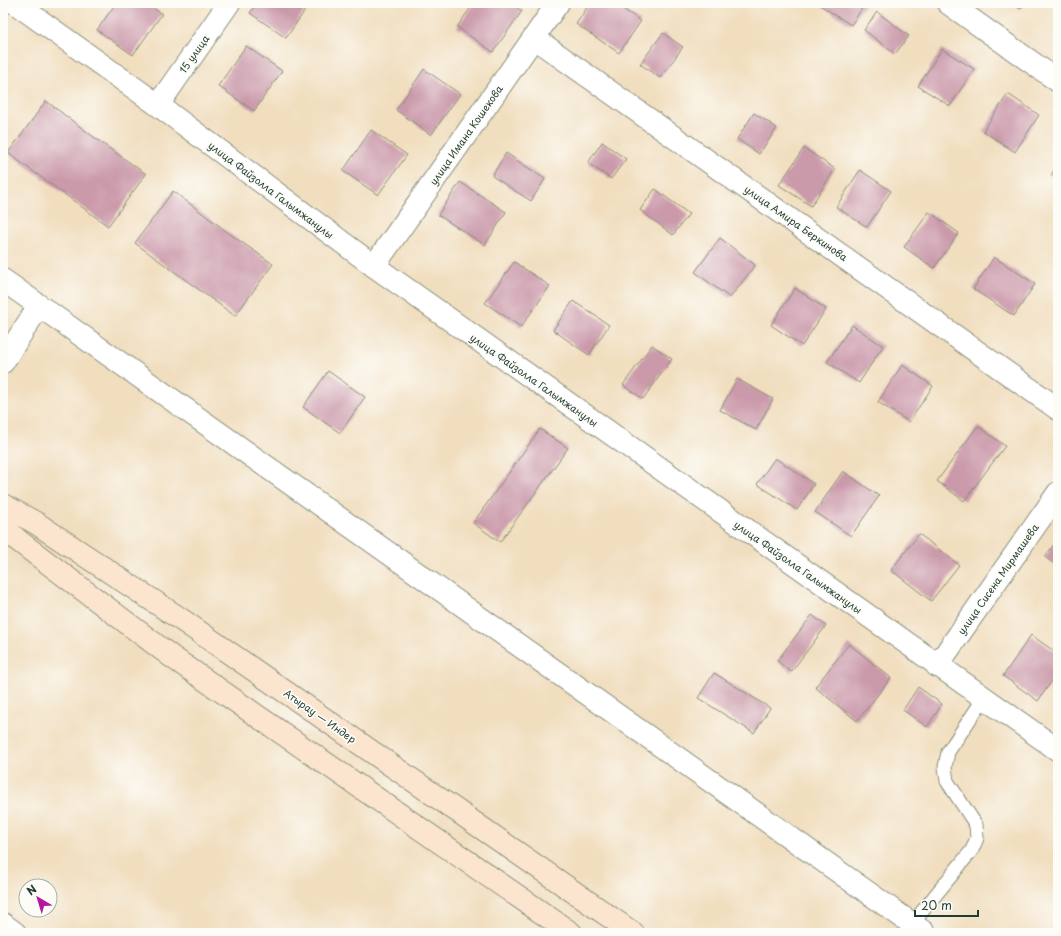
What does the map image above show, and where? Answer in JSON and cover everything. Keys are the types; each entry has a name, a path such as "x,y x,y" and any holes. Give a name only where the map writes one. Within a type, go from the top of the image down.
{"main road":[{"name":"Атырау — Индер","path":"3,505 36,523 179,618 633,933"},
{"path":"3,527 20,542 172,657 571,933"}],"street":[{"name":"улица Файзолла Галымжанулы","path":"15,3 158,105 374,266 1058,750"},
{"name":"15 улица","path":"158,105 229,3"},
{"name":"улица Имана Кошекова","path":"374,266 558,3"},
{"path":"948,3 1058,81"},
{"name":"улица Амира Беркинова","path":"534,38 1058,409"},
{"path":"3,280 918,929"},
{"path":"3,362 39,306"},
{"name":"улица Сисена Мирмашева","path":"938,666 1058,493"},
{"path":"3,924 15,933"}],"lane":[{"path":"918,929 972,850 977,838 976,825 947,781 945,767 948,752 984,698"}],"building":[{"path":"116,3 146,3 162,14 133,55 97,30"},
{"path":"257,3 310,3 286,38 250,13"},
{"path":"474,3 510,3 522,11 493,52 457,27"},
{"path":"590,3 614,3 641,21 619,53 576,24"},
{"path":"1013,3 1025,3 1020,9"},
{"path":"818,4 865,4 851,25"},
{"path":"877,12 909,36 895,54 864,30"},
{"path":"663,33 683,47 660,78 640,64"},
{"path":"246,46 282,71 254,111 218,86"},
{"path":"942,49 974,69 950,106 918,86"},
{"path":"424,69 460,94 431,135 396,110"},
{"path":"1008,94 1039,115 1015,152 983,131"},
{"path":"46,101 146,174 108,226 8,153"},
{"path":"754,113 777,128 759,154 737,139"},
{"path":"371,130 407,155 378,195 343,171"},
{"path":"602,142 626,159 611,179 588,163"},
{"path":"804,148 835,169 811,206 779,185"},
{"path":"506,153 545,179 531,201 492,176"},
{"path":"1058,164 1058,180 1051,175"},
{"path":"860,170 891,191 867,227 836,207"},
{"path":"460,182 506,212 485,245 438,215"},
{"path":"655,189 689,214 673,235 640,210"},
{"path":"173,191 273,264 235,316 135,243"},
{"path":"929,212 959,233 934,268 904,247"},
{"path":"720,238 755,265 730,298 695,272"},
{"path":"994,257 1035,284 1014,316 973,289"},
{"path":"514,262 550,286 521,327 485,303"},
{"path":"795,288 826,309 802,346 771,325"},
{"path":"573,301 609,325 589,355 553,330"},
{"path":"852,325 883,346 859,383 827,362"},
{"path":"652,345 672,359 643,399 623,385"},
{"path":"902,365 933,386 909,422 878,402"},
{"path":"328,371 365,397 340,433 303,407"},
{"path":"737,379 773,399 756,430 720,410"},
{"path":"978,426 1005,446 964,501 937,481"},
{"path":"540,429 568,448 500,542 473,523"},
{"path":"775,458 814,484 797,510 757,484"},
{"path":"843,471 879,496 851,536 815,512"},
{"path":"919,534 959,565 931,601 891,570"},
{"path":"1058,539 1058,567 1045,557"},
{"path":"812,615 826,626 791,672 777,661"},
{"path":"1031,635 1058,654 1058,672 1038,701 1003,676"},
{"path":"849,644 891,678 857,721 815,687"},
{"path":"714,673 770,708 754,733 698,698"},
{"path":"918,687 942,704 927,727 903,710"}]}
